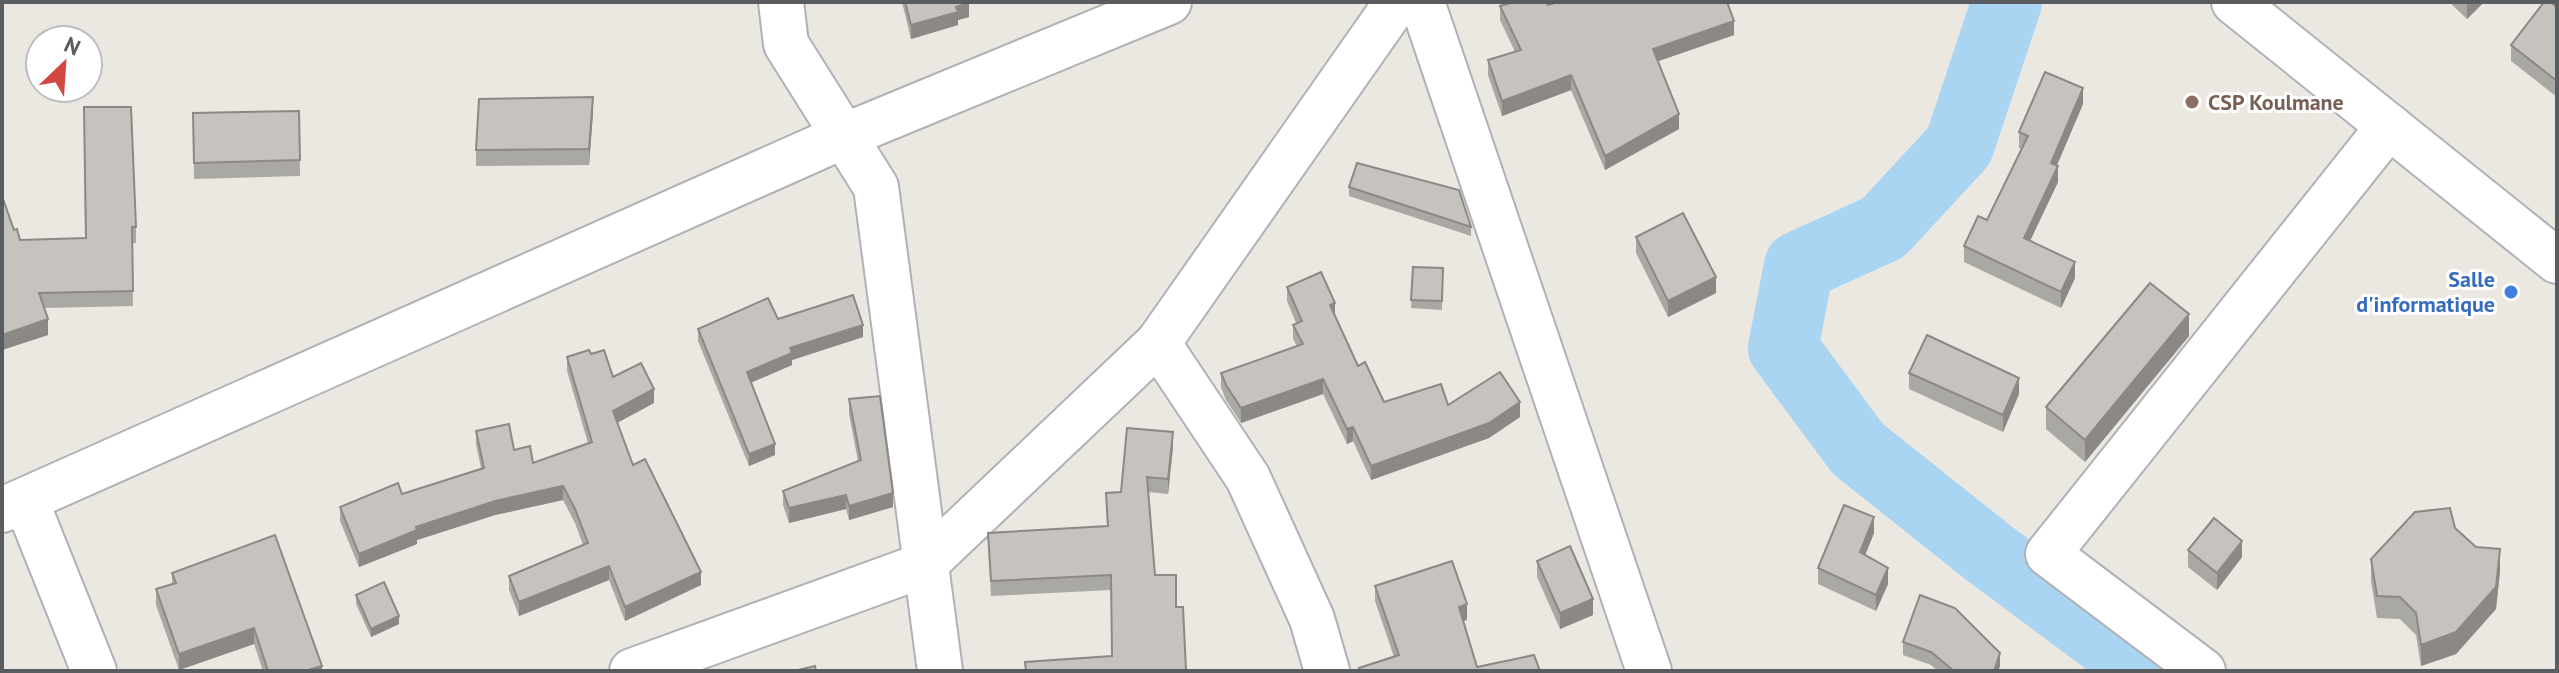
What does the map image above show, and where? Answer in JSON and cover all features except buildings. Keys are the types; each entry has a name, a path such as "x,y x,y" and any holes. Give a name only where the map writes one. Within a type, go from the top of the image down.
{"street":[{"path":"781,2 786,44 876,187 940,671"},
{"path":"94,671 14,506 1128,10 1169,2"},
{"path":"632,671 924,565 1158,343 1397,2"},
{"path":"1422,2 1649,671"},
{"path":"2234,2 2557,261"},
{"path":"2203,671 2048,554 2389,126"},
{"path":"1158,343 1248,478 1312,619 1327,671"}],"waterway":[{"path":"2007,2 1959,146 1883,228 1799,266 1783,348 1858,449 1990,554 2111,644 2127,671"}],"place":[{"name":"CSP Koulmane","path":"2192,102"},
{"name":"Salle d'informatique","path":"2511,292"}]}
